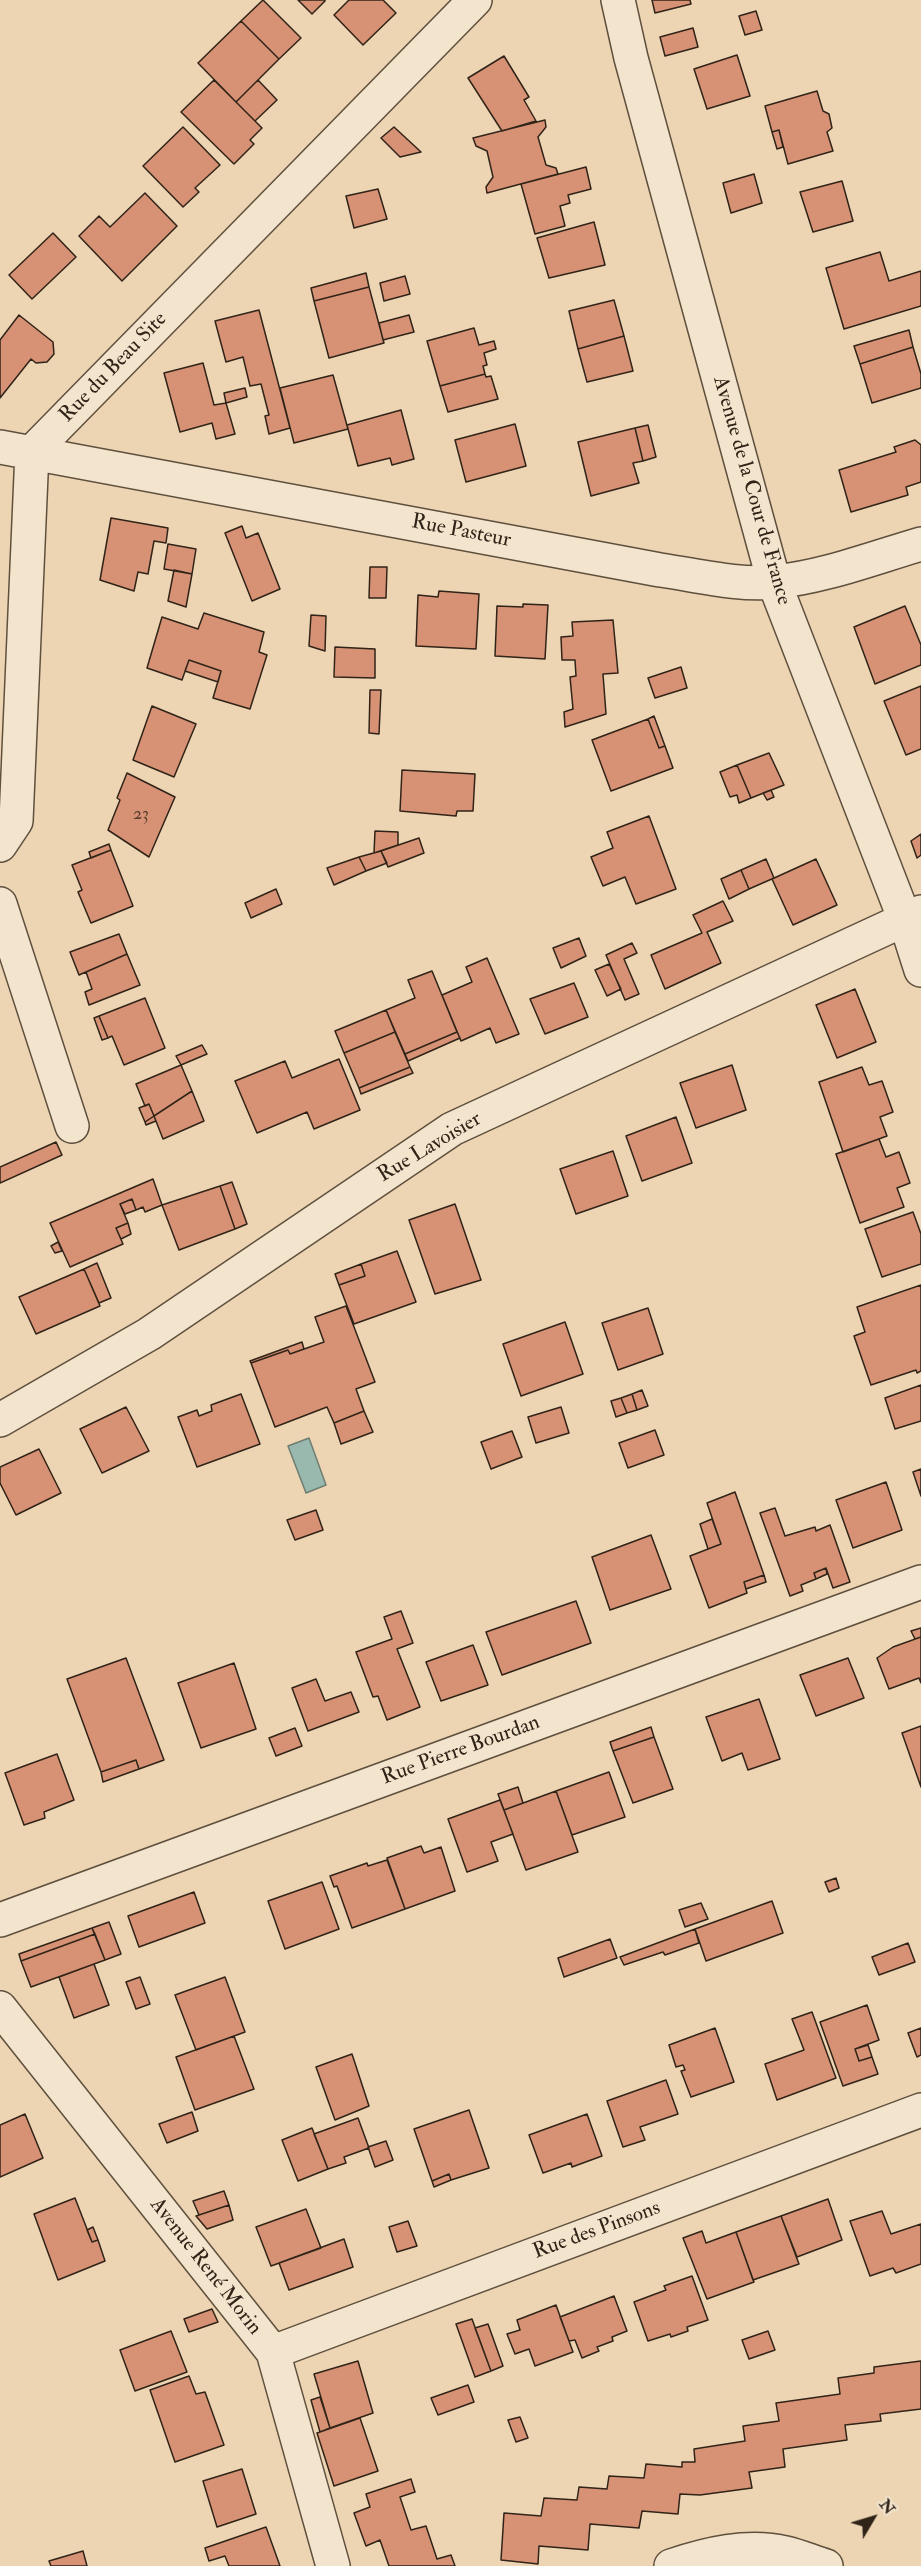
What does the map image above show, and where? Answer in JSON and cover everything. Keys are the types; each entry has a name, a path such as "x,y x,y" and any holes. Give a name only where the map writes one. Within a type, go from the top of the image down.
{"street":[{"name":"Rue du Beau Site","path":"32,452 475,0"},
{"name":"Avenue de la Cour de France","path":"618,0 631,58 774,582 913,916 921,970"},
{"name":"Rue Pasteur","path":"0,447 660,570 752,582 774,582 819,573 921,544"},
{"path":"0,845 16,821 32,452"},
{"path":"0,904 72,1126"},
{"name":"Rue Lavoisier","path":"0,1420 149,1334 452,1129 913,916"},
{"name":"Rue Pierre Bourdan","path":"0,1920 921,1582"},
{"name":"Avenue René Morin","path":"0,2008 273,2352 333,2566"},
{"name":"Rue des Pinsons","path":"273,2352 921,2110"},
{"path":"671,2566 706,2554 745,2550 785,2552 826,2566"}],"water":[{"path":"309,1438 326,1485 306,1493 288,1446"}],"building":[{"path":"263,0 301,38 279,59 241,21"},
{"path":"298,0 325,0 325,1 312,14"},
{"path":"349,0 383,0 396,13 363,45 334,15"},
{"path":"652,0 690,0 691,4 655,13"},
{"path":"756,11 762,30 745,35 739,16"},
{"path":"241,21 279,59 236,102 198,63"},
{"path":"693,28 698,47 665,56 660,37"},
{"path":"737,55 750,96 707,109 694,69"},
{"path":"504,56 529,97 524,100 536,121 502,131 468,78"},
{"path":"214,80 262,128 250,140 254,144 234,164 181,112"},
{"path":"258,80 277,100 255,121 236,102"},
{"path":"817,91 823,111 829,114 832,128 827,132 833,151 788,164 779,130 772,132 765,106"},
{"path":"545,120 546,127 538,137 546,165 556,168 558,174 487,193 486,187 493,177 487,151 476,146 473,138"},
{"path":"183,127 220,165 195,188 199,192 183,207 143,166"},
{"path":"394,127 421,152 400,157 381,138"},
{"path":"779,130 783,147 777,149 772,132"},
{"path":"586,167 591,189 568,195 570,203 560,206 565,226 535,234 521,184"},
{"path":"754,174 762,203 731,213 723,183"},
{"path":"842,181 853,221 813,232 800,192"},
{"path":"378,189 387,219 354,228 346,196"},
{"path":"145,193 177,226 122,281 79,236 99,216 110,227"},
{"path":"594,222 605,265 549,278 537,238"},
{"path":"53,233 76,257 32,299 9,275"},
{"path":"880,252 889,281 921,271 921,306 844,329 826,268"},
{"path":"366,273 369,287 314,301 311,288"},
{"path":"405,276 410,294 384,301 380,283"},
{"path":"369,287 384,343 329,358 314,301"},
{"path":"614,300 624,336 578,349 569,311"},
{"path":"259,310 290,428 269,434 265,416 269,415 261,384 250,386 243,357 226,362 215,321"},
{"path":"19,315 53,342 54,354 47,362 36,363 31,359 0,398 0,340"},
{"path":"409,315 414,332 383,340 379,323"},
{"path":"474,328 479,345 494,341 496,349 484,353 487,365 483,366 485,374 440,386 427,341"},
{"path":"909,330 913,347 860,364 854,346"},
{"path":"624,336 633,371 587,382 578,349"},
{"path":"913,347 921,374 921,388 872,403 860,364"},
{"path":"203,363 214,405 226,403 235,434 216,439 212,423 180,432 164,373"},
{"path":"485,374 486,377 491,376 498,399 448,412 440,386"},
{"path":"333,375 348,429 294,443 280,388"},
{"path":"245,388 247,397 226,403 224,393"},
{"path":"401,410 414,459 392,465 390,458 358,466 347,425"},
{"path":"515,424 526,466 466,482 455,440"},
{"path":"648,425 656,457 643,461 635,428"},
{"path":"635,428 643,461 633,463 639,483 591,496 578,442"},
{"path":"915,440 921,445 921,482 906,487 908,495 851,512 839,470 896,452 894,447"},
{"path":"111,518 168,528 166,543 154,541 148,574 138,572 134,591 100,580"},
{"path":"242,526 246,538 258,533 280,589 252,601 225,533"},
{"path":"168,544 196,549 192,574 164,569"},
{"path":"370,567 387,567 386,598 369,598"},
{"path":"174,570 192,574 186,607 168,601"},
{"path":"439,591 479,594 476,649 416,646 418,595 438,597"},
{"path":"523,604 548,605 545,659 495,656 497,606 523,607"},
{"path":"905,606 921,645 921,665 875,684 854,627"},
{"path":"204,613 264,632 259,652 267,655 250,709 213,698 221,671 189,660 182,680 147,668 162,617 198,629"},
{"path":"311,615 326,616 325,651 309,646"},
{"path":"613,620 618,673 603,674 606,714 565,727 564,712 573,709 570,677 576,676 575,660 562,660 561,637 573,636 572,622"},
{"path":"335,647 375,649 375,678 334,677"},
{"path":"189,660 221,671 218,682 185,671"},
{"path":"681,667 687,688 655,698 648,678"},
{"path":"921,686 921,749 906,755 884,701"},
{"path":"370,690 381,690 379,734 369,733"},
{"path":"152,706 196,724 174,777 133,760"},
{"path":"654,716 665,746 659,748 648,719"},
{"path":"648,719 659,748 665,746 673,768 611,791 592,740"},
{"path":"769,753 784,785 751,798 737,765"},
{"path":"737,765 751,798 739,803 737,795 730,797 720,772"},
{"path":"402,770 475,774 473,811 457,811 456,816 400,811"},
{"path":"127,773 175,797 149,857 108,830 120,800 117,798"},
{"path":"771,790 774,797 767,800 763,793"},
{"path":"649,816 676,889 636,904 625,877 603,886 591,857 613,848 607,832"},
{"path":"375,831 398,832 398,845 374,853"},
{"path":"921,834 921,855 917,858 911,841"},
{"path":"419,838 424,853 388,867 381,851"},
{"path":"109,844 111,850 91,858 89,852"},
{"path":"111,850 133,906 91,923 78,892 82,890 72,865"},
{"path":"381,851 387,863 366,871 359,857"},
{"path":"359,857 366,871 334,885 327,868"},
{"path":"766,859 774,878 749,889 741,870"},
{"path":"816,859 837,905 793,925 772,879"},
{"path":"741,870 749,889 729,899 721,879"},
{"path":"276,889 282,904 251,918 245,903"},
{"path":"723,901 733,921 707,932 721,963 665,989 651,955 702,933 693,915"},
{"path":"119,934 127,954 79,975 70,952"},
{"path":"579,938 586,956 561,968 553,948"},
{"path":"632,943 637,953 624,959 639,994 625,1000 606,955"},
{"path":"127,954 140,985 89,1005 85,992 92,989 86,972"},
{"path":"487,958 519,1034 496,1043 490,1028 461,1041 442,995 472,982 466,967"},
{"path":"609,964 621,989 607,996 595,970"},
{"path":"432,971 457,1032 405,1054 386,1010 415,998 408,980"},
{"path":"574,983 588,1017 545,1034 530,999"},
{"path":"855,989 876,1042 837,1058 816,1005"},
{"path":"145,998 165,1048 124,1065 112,1036 108,1038 99,1016"},
{"path":"386,1010 395,1032 344,1053 335,1031"},
{"path":"99,1016 108,1038 102,1040 94,1018"},
{"path":"395,1032 410,1067 359,1088 344,1053"},
{"path":"457,1032 460,1038 408,1061 405,1054"},
{"path":"202,1045 207,1054 181,1065 176,1056"},
{"path":"339,1059 360,1110 314,1129 307,1112 257,1133 235,1081 285,1061 292,1078"},
{"path":"181,1065 192,1091 154,1116 149,1104 145,1106 136,1084"},
{"path":"732,1065 746,1110 696,1128 680,1083"},
{"path":"410,1067 413,1073 361,1094 359,1088"},
{"path":"862,1067 869,1085 882,1081 893,1112 880,1117 887,1136 843,1152 819,1082"},
{"path":"192,1091 204,1121 163,1139 154,1116"},
{"path":"149,1104 154,1116 145,1122 139,1108"},
{"path":"154,1116 156,1121 146,1125 145,1122"},
{"path":"676,1117 692,1163 642,1181 626,1136"},
{"path":"879,1139 886,1157 899,1152 910,1183 897,1188 904,1207 860,1223 836,1154"},
{"path":"56,1142 62,1155 0,1183 0,1167"},
{"path":"613,1151 628,1196 576,1214 560,1169"},
{"path":"153,1179 162,1205 145,1212 143,1207 136,1210 132,1199 120,1204 128,1223 116,1228 123,1244 70,1267 50,1223"},
{"path":"232,1182 247,1224 235,1229 220,1186"},
{"path":"220,1186 235,1229 179,1250 162,1205"},
{"path":"132,1199 136,1210 125,1214 120,1204"},
{"path":"455,1204 481,1280 435,1294 409,1220"},
{"path":"913,1212 921,1234 921,1264 882,1277 865,1229"},
{"path":"128,1223 131,1234 121,1239 116,1228"},
{"path":"58,1242 62,1251 55,1253 51,1246"},
{"path":"397,1251 416,1302 354,1324 339,1285 365,1276 361,1264"},
{"path":"97,1263 111,1298 99,1303 84,1269"},
{"path":"361,1264 365,1276 339,1285 335,1274"},
{"path":"84,1269 100,1306 36,1334 19,1297"},
{"path":"921,1285 921,1371 917,1373 916,1370 871,1385 854,1336 865,1332 857,1307"},
{"path":"346,1306 375,1382 356,1389 364,1411 334,1423 327,1407 275,1427 251,1363 288,1350 290,1354 324,1342 315,1317"},
{"path":"648,1308 663,1354 618,1370 602,1323"},
{"path":"565,1322 583,1374 521,1396 503,1344"},
{"path":"302,1342 304,1349 290,1354 288,1350 251,1363 250,1361"},
{"path":"921,1385 921,1421 895,1429 885,1398"},
{"path":"642,1390 648,1406 637,1410 632,1394"},
{"path":"241,1394 260,1444 197,1467 178,1417 197,1410 199,1416 212,1411 211,1405"},
{"path":"632,1394 637,1410 627,1413 621,1398"},
{"path":"621,1398 627,1413 616,1417 611,1401"},
{"path":"126,1407 149,1451 102,1473 80,1429"},
{"path":"561,1407 569,1433 536,1443 528,1417"},
{"path":"364,1411 373,1432 341,1444 334,1423"},
{"path":"655,1430 664,1455 628,1468 619,1443"},
{"path":"512,1431 522,1457 491,1469 481,1442"},
{"path":"39,1449 61,1493 16,1515 0,1483 0,1467"},
{"path":"921,1469 921,1496 913,1472"},
{"path":"886,1482 902,1530 853,1548 836,1500"},
{"path":"735,1492 764,1575 744,1582 747,1593 709,1608 690,1556 721,1544 707,1503"},
{"path":"775,1508 785,1536 815,1527 816,1531 830,1525 850,1582 833,1588 826,1568 814,1573 816,1579 801,1585 803,1591 790,1596 760,1513"},
{"path":"316,1510 323,1530 295,1540 287,1520"},
{"path":"712,1519 721,1544 708,1549 700,1524"},
{"path":"651,1535 671,1589 610,1610 592,1557"},
{"path":"826,1568 827,1574 816,1579 814,1573"},
{"path":"764,1575 766,1582 746,1589 744,1582"},
{"path":"576,1601 591,1643 502,1675 486,1632"},
{"path":"401,1611 413,1643 397,1649 420,1707 387,1720 378,1696 373,1697 356,1652 392,1639 384,1617"},
{"path":"921,1628 921,1637 915,1639 911,1631"},
{"path":"921,1637 921,1683 919,1678 889,1689 877,1658 893,1647"},
{"path":"473,1645 488,1685 441,1701 426,1662"},
{"path":"126,1658 164,1760 139,1769 136,1760 101,1772 67,1679"},
{"path":"848,1658 864,1698 816,1716 800,1675"},
{"path":"234,1663 256,1729 201,1748 178,1683"},
{"path":"316,1679 325,1701 351,1692 359,1712 308,1731 292,1688"},
{"path":"759,1699 780,1759 748,1770 742,1753 722,1761 706,1717"},
{"path":"921,1726 921,1787 902,1733"},
{"path":"651,1727 654,1737 613,1751 610,1742"},
{"path":"295,1728 302,1746 276,1756 269,1738"},
{"path":"654,1737 673,1789 633,1803 613,1751"},
{"path":"57,1754 74,1800 44,1812 45,1818 24,1825 5,1773"},
{"path":"136,1760 139,1769 103,1782 101,1772"},
{"path":"609,1772 625,1817 572,1835 556,1791"},
{"path":"518,1787 523,1803 504,1810 498,1794"},
{"path":"556,1791 578,1852 526,1870 504,1810"},
{"path":"500,1800 513,1834 491,1842 498,1861 467,1872 448,1819"},
{"path":"421,1846 424,1853 441,1847 455,1891 405,1909 387,1858"},
{"path":"387,1860 405,1909 352,1928 337,1886 334,1887 330,1876 367,1863 368,1866"},
{"path":"836,1878 839,1888 829,1892 825,1882"},
{"path":"322,1882 339,1929 285,1949 268,1901"},
{"path":"194,1892 205,1923 139,1947 128,1916"},
{"path":"772,1901 783,1933 706,1961 695,1929"},
{"path":"701,1903 708,1919 685,1927 679,1910"},
{"path":"109,1922 121,1954 105,1960 92,1928"},
{"path":"92,1928 95,1934 21,1961 19,1954"},
{"path":"695,1929 699,1943 665,1955 663,1952 624,1965 620,1957"},
{"path":"95,1934 105,1960 31,1987 21,1961"},
{"path":"610,1939 617,1958 564,1977 558,1958"},
{"path":"908,1943 915,1962 879,1975 872,1957"},
{"path":"94,1964 109,2005 74,2018 59,1977"},
{"path":"140,1977 150,2004 136,2009 126,1982"},
{"path":"225,1977 245,2032 196,2050 175,1995"},
{"path":"867,2005 879,2040 855,2049 859,2061 872,2057 878,2074 843,2086 820,2022"},
{"path":"812,2012 836,2078 777,2100 765,2064 804,2050 792,2019"},
{"path":"715,2028 734,2082 691,2097 681,2071 685,2070 683,2065 676,2067 669,2045"},
{"path":"921,2028 921,2055 917,2057 908,2033"},
{"path":"234,2036 254,2089 195,2110 176,2057"},
{"path":"868,2045 872,2057 859,2061 855,2049"},
{"path":"352,2054 369,2106 335,2120 316,2067"},
{"path":"666,2080 678,2114 640,2127 645,2140 623,2147 607,2101"},
{"path":"469,2110 489,2168 451,2180 449,2174 432,2181 414,2129"},
{"path":"192,2112 198,2131 167,2143 159,2124"},
{"path":"25,2114 43,2158 0,2177 0,2125"},
{"path":"587,2114 602,2156 572,2167 571,2163 543,2173 529,2135"},
{"path":"358,2118 369,2148 344,2157 346,2163 328,2169 314,2134"},
{"path":"312,2128 328,2169 298,2181 282,2140"},
{"path":"386,2141 393,2160 375,2167 368,2147"},
{"path":"449,2174 451,2180 434,2187 432,2181"},
{"path":"224,2191 229,2205 199,2215 193,2201"},
{"path":"75,2198 92,2242 98,2240 105,2261 58,2280 34,2214"},
{"path":"828,2199 842,2240 797,2257 781,2216"},
{"path":"229,2205 233,2220 207,2229 196,2216"},
{"path":"306,2209 321,2248 271,2266 256,2227"},
{"path":"882,2211 891,2234 921,2224 921,2264 896,2273 893,2268 870,2276 850,2221"},
{"path":"781,2216 799,2264 753,2280 736,2232"},
{"path":"408,2221 417,2246 397,2252 389,2227"},
{"path":"93,2227 98,2240 92,2242 87,2230"},
{"path":"702,2231 706,2243 736,2232 754,2282 707,2299 683,2238"},
{"path":"344,2239 353,2267 289,2290 279,2263"},
{"path":"692,2276 708,2320 687,2327 688,2331 671,2337 670,2334 648,2341 634,2302 666,2290 664,2286"},
{"path":"614,2296 627,2331 612,2337 613,2341 597,2347 599,2351 582,2358 575,2340 569,2341 560,2317"},
{"path":"556,2305 573,2352 535,2366 529,2349 515,2354 507,2334 520,2330 517,2320"},
{"path":"212,2309 218,2322 189,2332 184,2319"},
{"path":"472,2319 491,2371 475,2377 456,2324"},
{"path":"488,2324 503,2366 491,2371 475,2328"},
{"path":"171,2331 187,2372 135,2391 120,2350"},
{"path":"768,2331 775,2350 749,2359 742,2340"},
{"path":"358,2361 373,2413 330,2428 314,2374"},
{"path":"921,2361 921,2409 880,2414 881,2421 845,2425 847,2440 783,2449 785,2467 749,2472 752,2488 700,2495 680,2494 678,2514 642,2511 639,2528 590,2524 588,2550 539,2546 538,2564 501,2560 504,2513 541,2516 544,2498 577,2500 579,2487 607,2489 609,2476 644,2478 646,2464 682,2467 682,2462 695,2462 694,2449 745,2441 743,2426 779,2421 776,2403 840,2394 838,2378 874,2373 874,2367"},
{"path":"189,2376 196,2394 205,2392 224,2445 175,2462 150,2390"},
{"path":"468,2385 474,2402 438,2415 431,2398"},
{"path":"320,2397 330,2428 320,2432 311,2400"},
{"path":"520,2417 528,2438 516,2442 508,2420"},
{"path":"360,2418 378,2471 334,2486 317,2433"},
{"path":"242,2469 256,2514 217,2527 203,2481"},
{"path":"411,2479 415,2492 400,2497 411,2530 426,2526 437,2559 451,2555 455,2566 389,2566 380,2540 366,2546 354,2513 370,2507 366,2494"},
{"path":"266,2527 280,2566 229,2566 225,2556 209,2561 205,2548"},
{"path":"83,2551 87,2566 51,2566 49,2561"}]}
